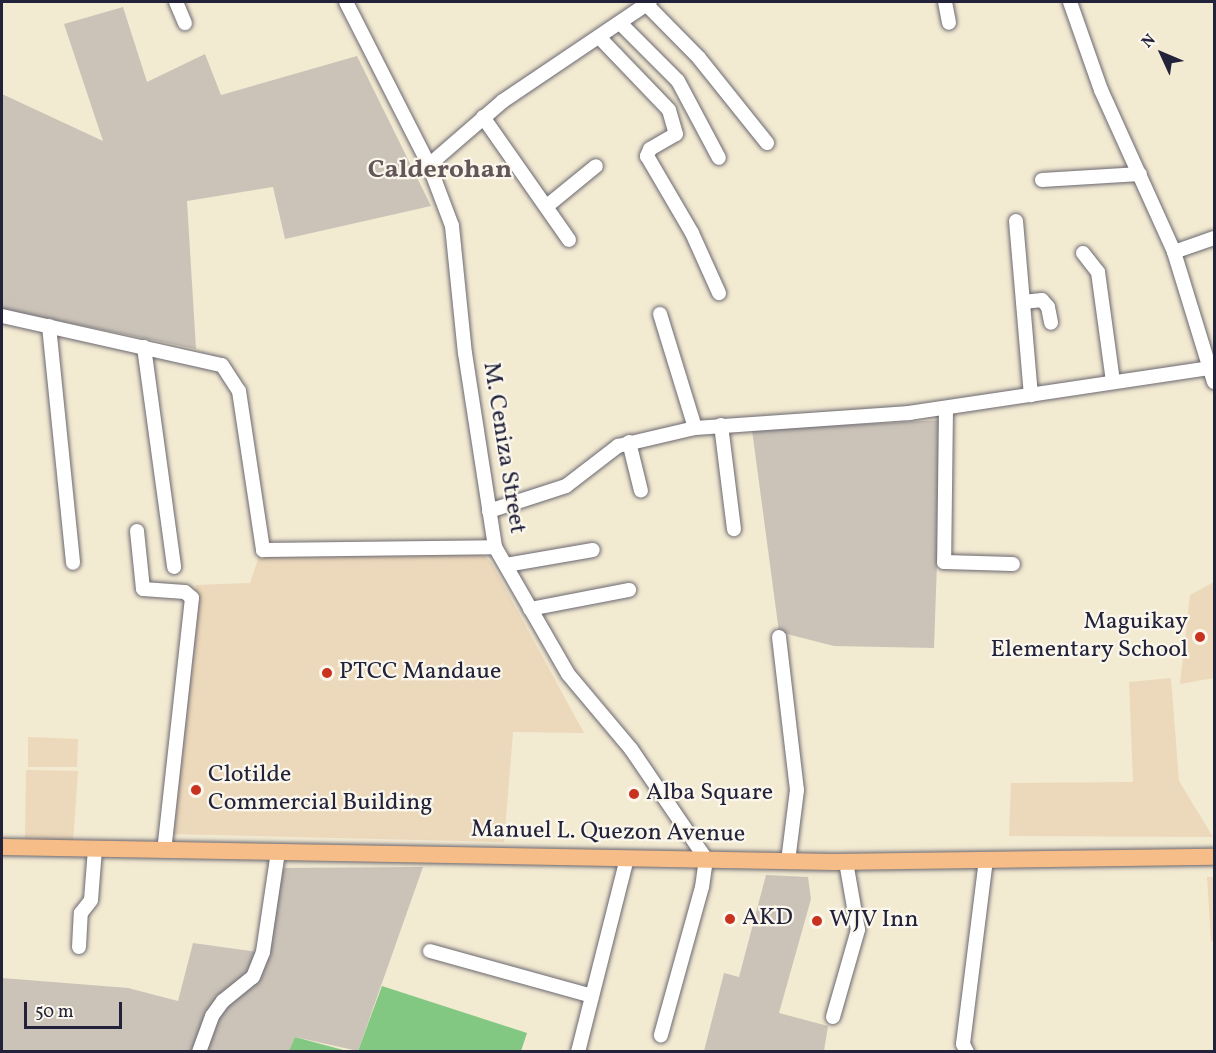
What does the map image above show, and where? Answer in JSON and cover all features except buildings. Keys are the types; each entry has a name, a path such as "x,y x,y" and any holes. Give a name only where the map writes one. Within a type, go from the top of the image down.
{"main road":[{"name":"Manuel L. Quezon Avenue","path":"2,847 846,862 1215,857"}],"street":[{"path":"176,2 185,23"},
{"name":"M. Ceniza Street","path":"346,2 429,165 452,226 465,352 495,547 568,674 631,749 706,859"},
{"path":"945,2 950,23"},
{"path":"1070,2 1101,90 1174,252 1215,382"},
{"path":"429,165 483,117 648,3 699,58 767,143"},
{"path":"620,23 678,81 719,158"},
{"path":"599,37 669,110 676,134 650,149 647,156 692,233 719,293"},
{"path":"483,117 569,240"},
{"path":"547,206 596,166"},
{"path":"1042,180 1140,174"},
{"path":"1016,221 1031,395"},
{"path":"1174,252 1215,238"},
{"path":"1083,253 1098,272 1113,382"},
{"path":"1023,302 1042,300 1048,307 1051,323"},
{"path":"660,314 695,428"},
{"path":"2,316 222,365 239,391 263,550 495,547"},
{"path":"49,326 74,563"},
{"path":"144,347 174,567"},
{"path":"489,511 566,486 618,446 695,428 946,408 1209,368"},
{"path":"946,408 944,562 1013,564"},
{"path":"721,425 734,529"},
{"path":"629,442 641,491"},
{"path":"137,531 143,589 185,592 192,598 164,850"},
{"path":"506,565 592,550"},
{"path":"530,609 629,590"},
{"path":"779,637 797,790 788,861"},
{"path":"79,947 81,913 91,900 95,849"},
{"path":"199,1052 212,1016 223,1001 253,977 264,952 278,852"},
{"path":"578,1052 627,858"},
{"path":"661,1035 702,887 706,859"},
{"path":"967,1052 963,1044 986,860"},
{"path":"833,1017 858,930 846,862"},
{"path":"430,951 592,996"}],"shaded area":[{"path":"123,7 147,82 205,54 221,95 357,56 431,206 285,239 273,187 187,201 196,349 2,309 2,94 103,141 64,24"},
{"path":"942,420 934,648 834,646 779,632 752,430"},
{"path":"473,553 484,555 492,564 584,733 513,732 504,842 172,834 196,585 250,583 259,556"},
{"name":"Maguikay Elementary School","path":"1214,582 1214,678 1180,684 1190,595"},
{"path":"1171,678 1179,781 1213,837 1009,836 1011,783 1133,782 1129,682"},
{"path":"28,737 78,739 77,767 28,767"},
{"path":"26,770 78,771 73,842 25,841"},
{"path":"423,867 358,1051 295,1037 289,1052 2,1051 2,978 128,988 178,1001 193,943 257,952 271,868"},
{"path":"766,875 808,877 811,899 779,1013 828,1026 824,1051 704,1051 724,973 739,977"},
{"path":"1207,877 1214,877 1214,941 1211,941"}],"green space":[{"path":"382,986 527,1033 521,1051 358,1051"},
{"path":"295,1037 347,1051 289,1051"}],"place":[{"name":"Maguikay Elementary School","path":"1200,637"},
{"name":"PTCC Mandaue","path":"327,673"},
{"name":"Clotilde Commercial Building","path":"196,790"},
{"name":"Alba Square","path":"634,794"},
{"name":"AKD","path":"730,919"},
{"name":"WJV Inn","path":"817,921"}],"district":[{"name":"Calderohan","path":"440,171"}]}
